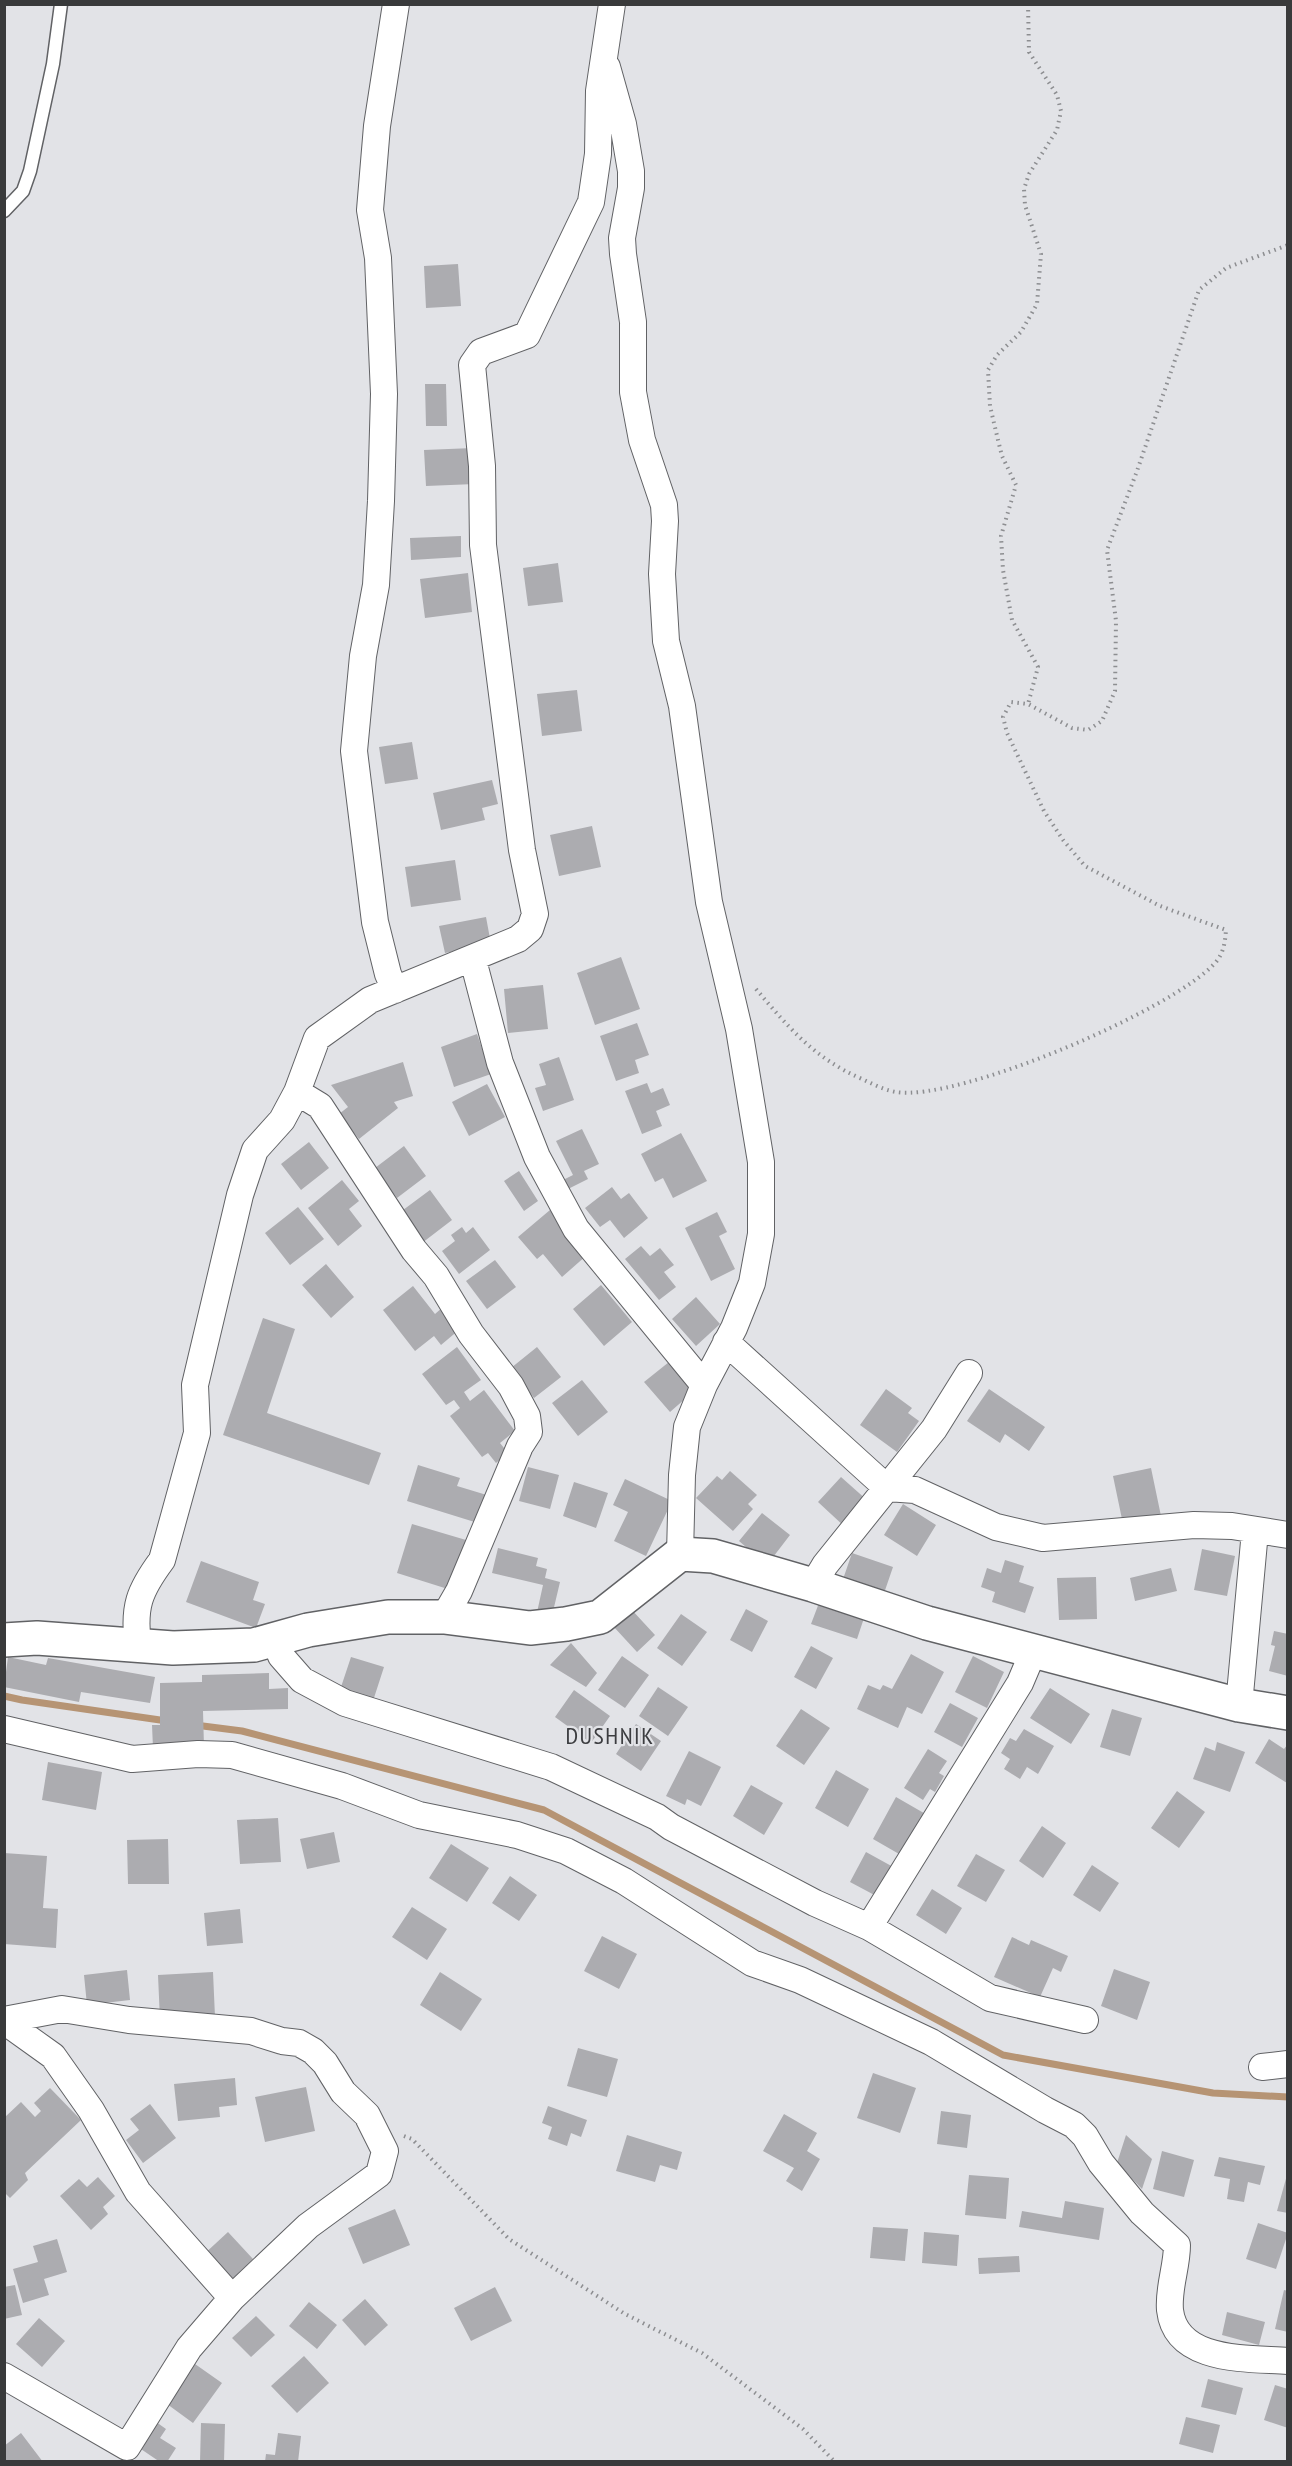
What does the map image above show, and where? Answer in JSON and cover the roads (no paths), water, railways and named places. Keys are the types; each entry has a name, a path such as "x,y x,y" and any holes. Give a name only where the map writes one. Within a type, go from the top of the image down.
{"street":[{"path":"395,990 388,974 375,922 354,751 363,656 376,585 382,489 384,383 378,258 370,210 377,126 396,4"},
{"path":"138,1645 135,1617 139,1601 162,1560 197,1433 195,1385 240,1195 255,1150 273,1133 297,1092 317,1038 370,1000 473,960 518,939 530,929 536,914 522,850 483,545 482,466 472,365 481,352 527,335 568,247 585,219 591,202 598,154 598,106 612,4"},
{"path":"605,61 623,124 631,171 631,188 621,238 622,254 633,322 633,392 642,440 664,505 662,574 666,641 682,706 709,902 740,1029 761,1162 762,1234 753,1282 704,1385 687,1427 684,1443 680,1554"},
{"path":"473,960 500,1063 537,1157 570,1219 704,1385"},
{"path":"297,1092 320,1106 414,1250 436,1276 476,1341 512,1386 527,1416 529,1432 520,1446 459,1591 444,1617"},
{"path":"726,1342 887,1488 915,1490 996,1527 1043,1538 1194,1525 1232,1526 1287,1535"},
{"path":"813,1585 825,1564 934,1429 969,1373"},
{"path":"1239,1705 1255,1531"},
{"path":"4,1640 38,1638 173,1648 254,1645 308,1630 388,1617 444,1617 530,1628 566,1624 600,1617 680,1554 713,1556 813,1585 927,1623 1239,1705 1287,1713"},
{"path":"275,1641 281,1656 302,1680 345,1703 551,1767 657,1817 671,1827 815,1903 869,1927 990,1998 1085,2020"},
{"path":"869,1927 1020,1683 1034,1650"},
{"path":"4,1730 132,1759 198,1754 231,1755 342,1786 419,1815 535,1840 596,1866 752,1963 800,1980 931,2042 1074,2125 1085,2136 1101,2163 1142,2213 1177,2245 1170,2310 1174,2326 1184,2338 1197,2349 1229,2356 1287,2361"},
{"path":"4,2020 62,2009 129,2020 250,2031 282,2042 299,2043 313,2051 325,2063 343,2092 367,2115 385,2151 379,2174 308,2226 232,2298 189,2348 127,2447 4,2376"},
{"path":"4,2020 53,2056 91,2110 138,2192 232,2298"},
{"path":"1262,2067 1287,2064"}],"lane":[{"path":"4,211 23,191 30,171 53,64 61,4"}],"waterway":[{"path":"4,1696 167,1721"},
{"path":"195,1725 242,1731 544,1810 1003,2055 1213,2093 1288,2097"}],"district":[{"name":"DUSHNIK","path":"610,1735"}]}
